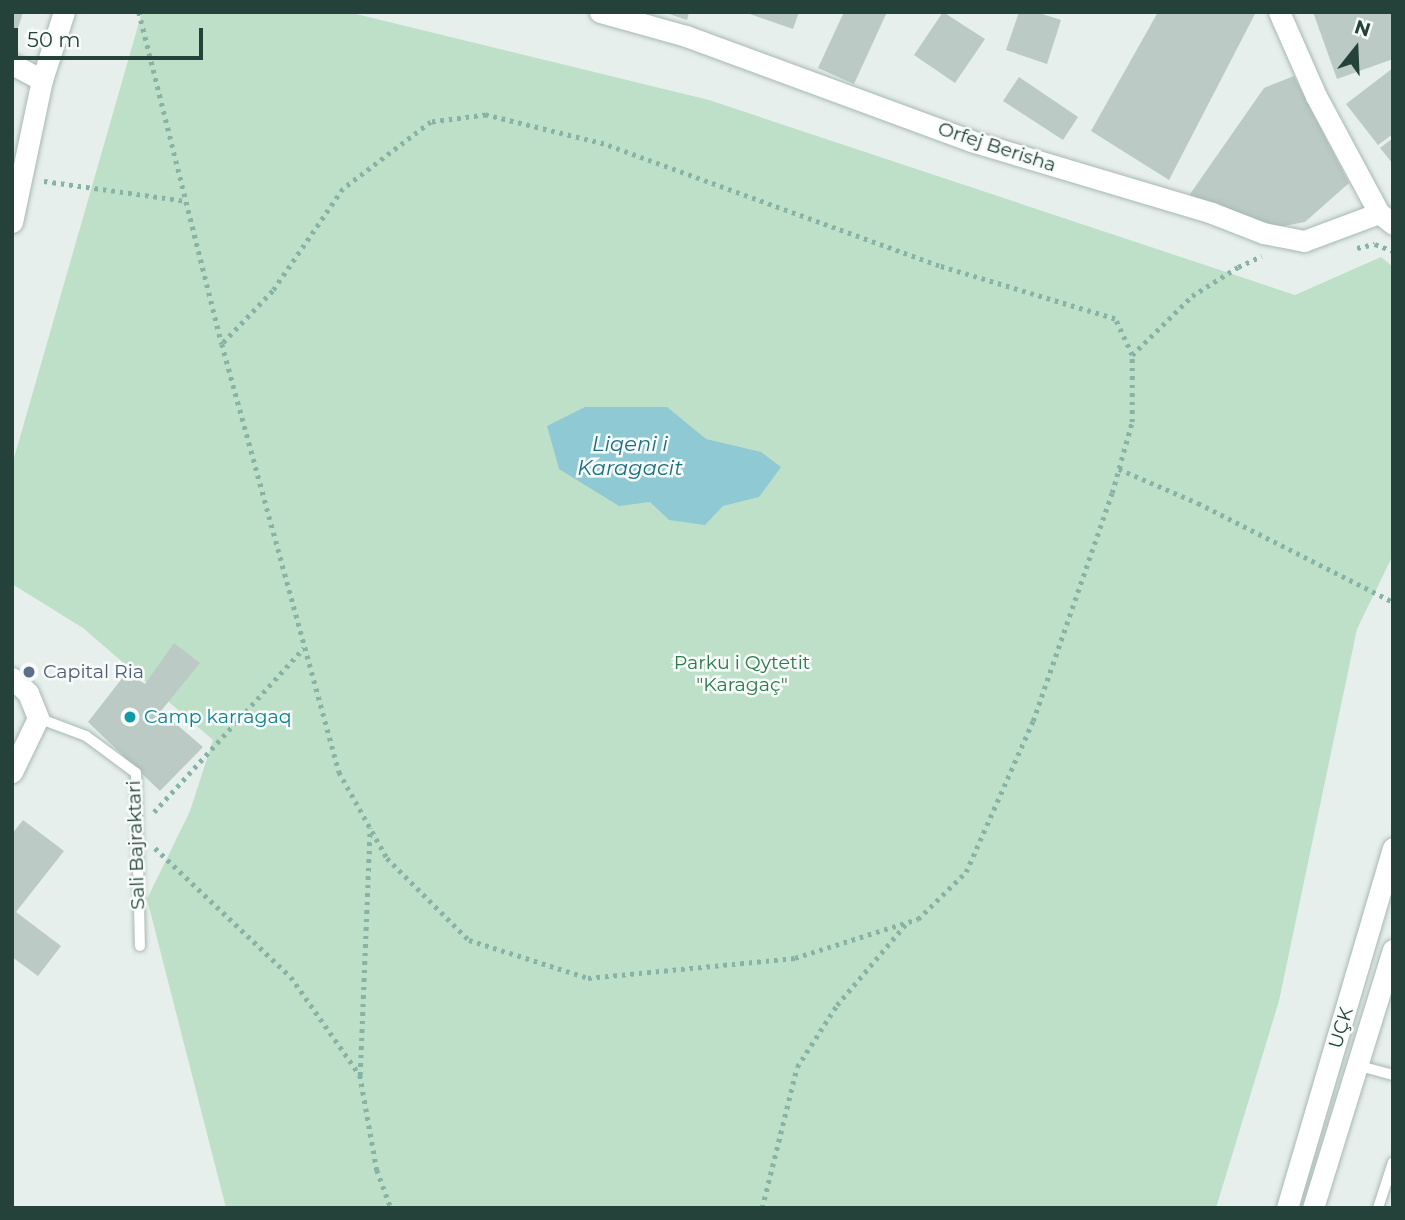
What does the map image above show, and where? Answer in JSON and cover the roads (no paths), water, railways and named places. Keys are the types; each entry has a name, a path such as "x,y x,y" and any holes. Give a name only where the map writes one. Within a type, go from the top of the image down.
{"street":[{"path":"12,222 17,177 42,80 64,12"},
{"name":"Orfej Berisha","path":"600,12 686,36 971,141 1212,213 1263,233 1304,242 1386,218"},
{"path":"1279,12 1317,96 1386,218"},
{"path":"12,64 42,80"},
{"path":"12,678 28,693 38,718 12,772"},
{"name":"UÇK","path":"1287,1208 1393,848"},
{"name":"UÇK","path":"1313,1208 1393,950"}],"lane":[{"name":"Sali Bajraktari","path":"38,718 86,736 136,773 139,946"},
{"path":"1356,1065 1393,1075"},
{"path":"1378,1208 1393,1162"}],"water":[{"name":"Liqeni i Karagacit","path":"585,407 667,407 706,439 761,452 781,467 759,497 723,506 705,525 669,520 650,502 619,506 559,469 547,426"}],"place":[{"name":"Capital Ria","path":"29,672"},
{"name":"Camp karragaq","path":"130,717"}],"park label":[{"name":"Parku i Qytetit \"Karagaç\"","path":"742,674"}]}
